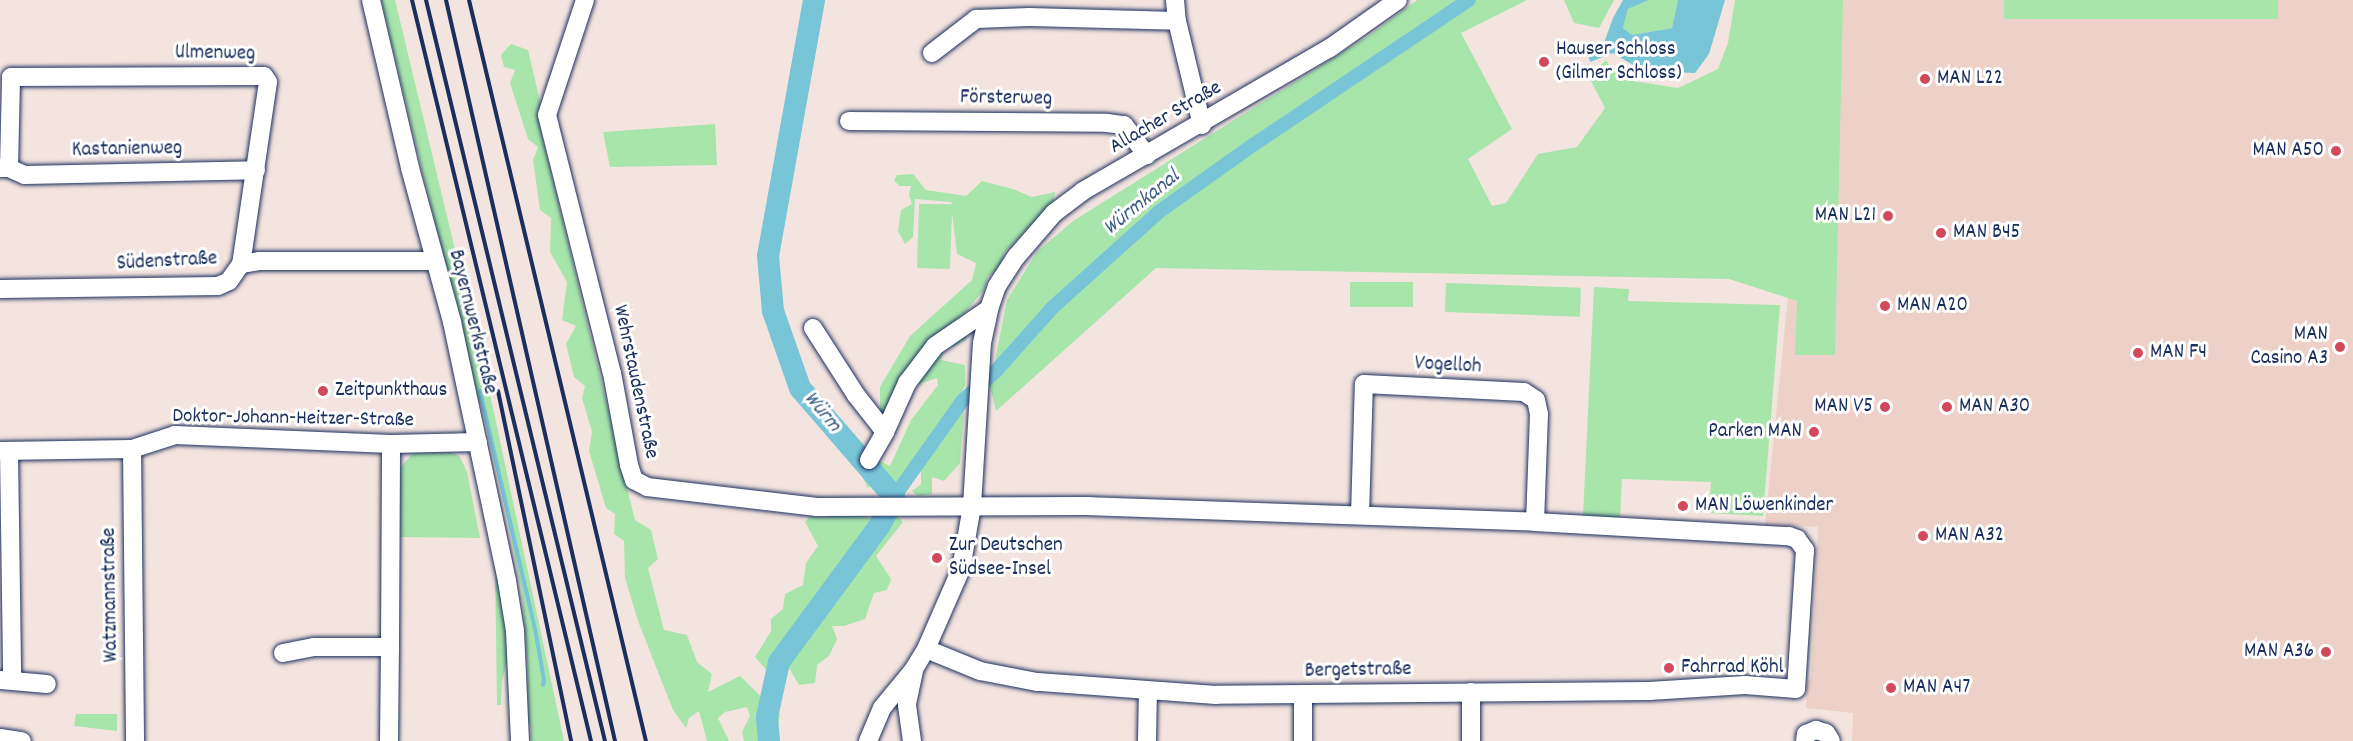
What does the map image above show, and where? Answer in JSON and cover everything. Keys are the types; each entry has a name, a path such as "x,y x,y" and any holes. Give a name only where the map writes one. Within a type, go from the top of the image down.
{"street":[{"name":"Bayernwerkstraße","path":"371,0 434,261 452,322 511,604 520,741"},
{"name":"Wehrstaudenstraße","path":"585,0 547,115 612,373 629,465 634,480 661,489 733,495 817,507 972,506"},
{"path":"1175,0 1177,21 1202,125"},
{"name":"Allacher Straße","path":"914,669 956,585 972,506 980,364 989,309 997,286 1016,257 1054,213 1083,191 1202,125 1330,48 1398,0"},
{"path":"932,53 976,19 1013,17 1177,21"},
{"name":"Ulmenweg","path":"5,168 11,77 264,75 268,82 241,264"},
{"name":"Försterweg","path":"849,121 1107,123 1124,125 1147,155"},
{"name":"Kastanienweg","path":"5,168 25,175 256,170"},
{"name":"Südenstraße","path":"0,289 218,286 229,281 241,264 259,261 434,261"},
{"path":"869,460 885,432 907,383 935,346 989,309"},
{"path":"813,328 856,395 885,432"},
{"name":"Vogelloh","path":"1360,515 1364,384 1524,392 1536,400 1539,414 1535,522"},
{"name":"Doktor-Johann-Heitzer-Straße","path":"5,451 132,449 175,435 392,444 478,442"},
{"path":"389,741 392,444"},
{"name":"Watzmannstraße","path":"132,449 135,741"},
{"path":"5,451 6,680 47,684"},
{"path":"972,506 1087,506 1535,522"},
{"name":"Bergetstraße","path":"926,649 958,664 1002,676 1037,682 1216,695 1648,691 1745,686 1796,689 1805,550 1801,544 1789,536 1535,522"},
{"path":"283,653 315,647 390,647"},
{"name":"Bayernwerkstraße","path":"509,741 511,694 516,658"},
{"path":"868,741 882,708 914,669"},
{"path":"912,741 907,704 914,669"},
{"path":"1147,741 1148,691"},
{"path":"1471,692 1471,741"},
{"path":"1303,694 1303,741"},
{"path":"1804,741 1806,734 1816,730 1826,733 1830,741"},
{"path":"0,738 22,741"}],"shaded area":[{"path":"1818,0 2353,0 2353,741 1852,741 1853,713 1806,708 1807,683 1811,677 1818,527 1765,525"}],"green space":[{"path":"381,0 395,0 493,408 564,741 531,741 531,727 527,719 528,671 522,591 483,405 479,403"},
{"path":"1417,0 1527,0 1461,33 1512,129 1468,159 1492,206 1506,203 1538,154 1577,147 1605,108 1589,77 1606,60 1620,79 1678,88 1718,69 1728,43 1735,0 1843,0 1835,355 1795,355 1797,301 1729,279 1156,268 996,411 990,386 1007,300 1037,252 1073,221 1370,35"},
{"path":"1564,0 1614,0 1599,28 1574,23"},
{"path":"1649,0 1678,0 1672,28 1632,35 1623,28 1628,9"},
{"path":"2004,0 2278,0 2278,19 2004,19"},
{"path":"511,44 528,50 540,101 542,136 635,520 651,530 658,559 648,568 664,630 687,635 697,662 712,674 708,692 740,676 780,715 778,725 761,727 763,741 744,741 742,732 750,716 747,707 725,712 718,718 729,741 707,741 699,711 689,718 686,728 673,710 638,621 625,578 624,541 614,534 615,514 606,508 589,451 592,432 582,398 585,386 574,377 566,344 576,326 562,320 567,282 550,252 551,218 540,210 533,160 538,147 528,139 510,83 515,70 504,67 501,55"},
{"path":"715,124 717,165 610,167 603,132"},
{"path":"913,174 926,190 966,196 982,181 1013,189 1032,197 1055,192 1053,204 1005,252 1000,268 988,276 984,290 957,322 965,331 966,340 944,351 941,360 965,365 965,386 953,405 964,412 960,463 944,481 932,477 932,494 918,496 912,491 921,484 921,468 909,479 892,484 881,479 868,488 862,476 878,460 890,466 911,420 938,385 937,378 913,386 905,370 899,377 891,411 886,415 880,412 880,387 910,336 972,280 976,263 957,254 952,213 950,269 917,268 919,204 952,204 951,202 915,199 913,237 905,244 898,231 901,210 912,204 909,195 911,186 899,186 894,180 897,175"},
{"path":"1350,282 1413,282 1413,307 1350,307"},
{"path":"1446,283 1581,288 1580,317 1445,312"},
{"path":"1594,287 1629,289 1628,301 1780,305 1763,516 1709,513 1711,482 1622,479 1620,518 1583,516"},
{"path":"451,452 460,457 467,472 480,538 396,537 397,485 401,467 413,453"},
{"path":"846,510 876,520 895,514 903,522 876,556 891,579 887,590 874,593 865,619 844,626 832,626 837,639 829,656 817,665 815,683 799,685 786,663 769,673 755,657 771,631 771,619 783,609 785,594 803,585 806,563 818,546 805,522 810,516 826,518"},
{"path":"495,562 497,562 509,655 502,680 501,705 497,705"},
{"path":"76,714 117,714 117,731 74,726"}],"water":[{"path":"1623,0 1649,0 1628,9 1623,28 1632,35 1672,28 1678,0 1725,0 1709,54 1695,73 1643,71 1613,53 1590,62 1587,50 1604,43 1613,18"}],"waterway":[{"name":"Würm","path":"769,741 767,717 779,662 880,525 894,497 800,388 773,311 768,256 814,0"},
{"name":"Würmkanal","path":"894,497 963,400 995,372 1053,307 1160,211 1253,145 1469,0"},
{"path":"480,391 535,629 543,685"}],"railway":[{"path":"412,0 591,741"},
{"path":"426,0 605,741"},
{"path":"446,0 615,741"},
{"path":"469,0 646,741"},
{"path":"498,391 571,741"}],"place":[{"name":"Hauser Schloss (Gilmer Schloss)","path":"1544,62"},
{"name":"MAN L22","path":"1925,79"},
{"name":"MAN A50","path":"2336,151"},
{"name":"MAN L21","path":"1888,216"},
{"name":"MAN B45","path":"1941,233"},
{"name":"MAN A20","path":"1885,306"},
{"name":"MAN Casino A3","path":"2340,347"},
{"name":"MAN F4","path":"2138,353"},
{"name":"Zeitpunkthaus","path":"323,391"},
{"name":"MAN V5","path":"1885,407"},
{"name":"MAN A30","path":"1947,407"},
{"name":"Parken MAN","path":"1814,432"},
{"name":"MAN Löwenkinder","path":"1683,506"},
{"name":"MAN A32","path":"1923,536"},
{"name":"Zur Deutschen Südsee-Insel","path":"937,558"},
{"name":"MAN A36","path":"2326,652"},
{"name":"Fahrrad Köhl","path":"1669,668"},
{"name":"MAN A47","path":"1891,688"}]}
